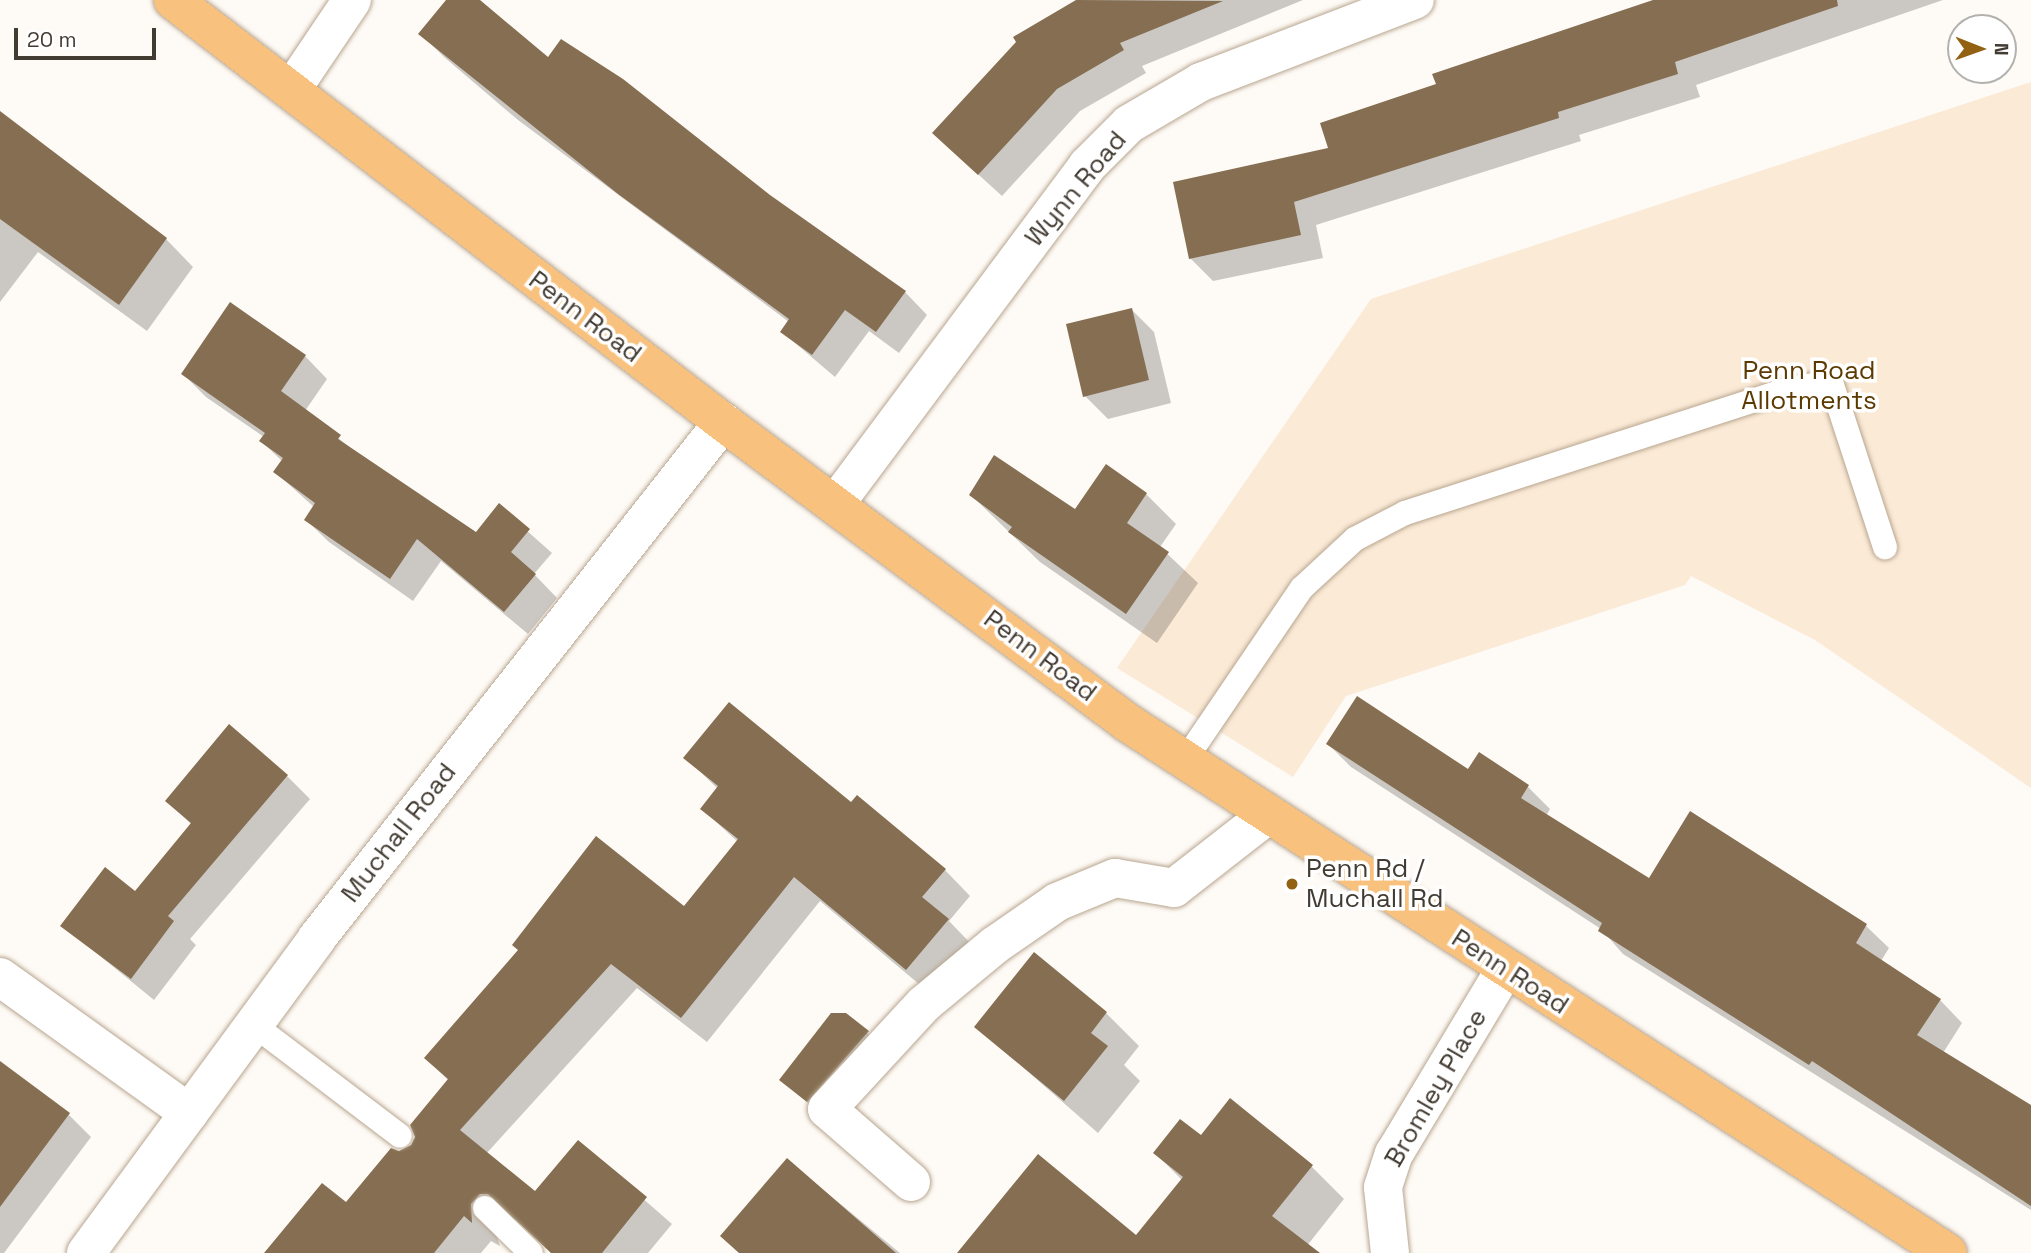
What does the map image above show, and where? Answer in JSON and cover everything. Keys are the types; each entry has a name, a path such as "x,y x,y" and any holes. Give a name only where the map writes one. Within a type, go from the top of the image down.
{"highway":[{"name":"Penn Road","path":"173,0 723,422 836,503 1128,723 1948,1253"}],"street":[{"path":"292,89 352,0"},
{"name":"Wynn Road","path":"836,503 1087,166 1129,124 1201,82 1415,0"},
{"name":"Muchall Road","path":"86,1253 254,1025 723,422"},
{"path":"911,1182 827,1109 924,1004 1057,902 1115,878 1174,888 1269,814"},
{"name":"Bromley Place","path":"1390,1253 1383,1186 1394,1154 1505,969"},
{"path":"0,977 188,1114"}],"lane":[{"path":"1185,760 1302,588 1355,539 1405,513 1790,389 1831,382 1885,547"},
{"path":"254,1025 400,1136"},
{"path":"485,1208 531,1253"}],"green space":[{"name":"Penn Road Allotments","path":"2031,82 2031,788 1815,640 1691,576 1685,585 1346,696 1293,777 1117,668 1371,299"}],"building":[{"path":"446,0 480,0 548,57 561,39 623,79 770,195 906,291 876,332 845,310 812,355 780,332 789,319 618,194 418,34"},
{"path":"1076,0 1223,1 1120,43 1124,50 1057,89 978,175 932,133 1016,42 1013,37"},
{"path":"1653,0 1837,0 1838,6 1675,62 1678,74 1558,112 1559,118 1294,202 1301,235 1189,259 1173,182 1328,148 1320,123 1436,84 1432,74"},
{"path":"0,111 167,238 119,305 0,219"},
{"path":"230,302 306,355 281,391 341,435 338,439 476,532 499,503 530,529 511,552 536,574 504,612 417,539 390,579 304,520 315,503 273,472 283,458 259,441 265,433 181,374"},
{"path":"1132,308 1149,380 1083,397 1066,324"},
{"path":"994,455 1075,509 1106,464 1147,493 1127,523 1169,552 1126,614 1008,532 1012,527 969,495"},
{"path":"1357,696 1468,769 1479,752 1529,785 1521,798 1649,878 1690,811 1867,924 1856,943 1941,999 1917,1035 2031,1105 2031,1206 1812,1061 1809,1065 1598,931 1602,923 1326,744"},
{"path":"729,702 851,802 857,795 946,869 922,897 949,919 906,970 794,877 681,1018 611,964 460,1130 535,1191 578,1140 647,1197 602,1253 551,1253 488,1194 480,1194 471,1204 472,1223 464,1216 434,1253 264,1253 322,1183 346,1202 391,1148 399,1151 411,1145 415,1137 410,1125 448,1079 424,1058 518,950 512,945 596,836 684,906 738,839 700,809 718,786 683,758"},
{"path":"229,724 288,775 168,916 174,921 131,979 60,926 105,867 135,891 191,823 165,801"},
{"path":"1034,952 1107,1012 1091,1033 1108,1046 1064,1101 974,1027"},
{"path":"831,1013 846,1013 869,1031 807,1102 779,1080"},
{"path":"0,1061 70,1113 0,1207"},
{"path":"1230,1098 1313,1165 1272,1216 1320,1253 957,1253 1038,1154 1136,1235 1183,1177 1153,1153 1180,1119 1201,1135"},
{"path":"787,1158 896,1253 739,1253 720,1236"}],"place":[{"name":"Penn Rd / Muchall Rd","path":"1292,884"}]}
